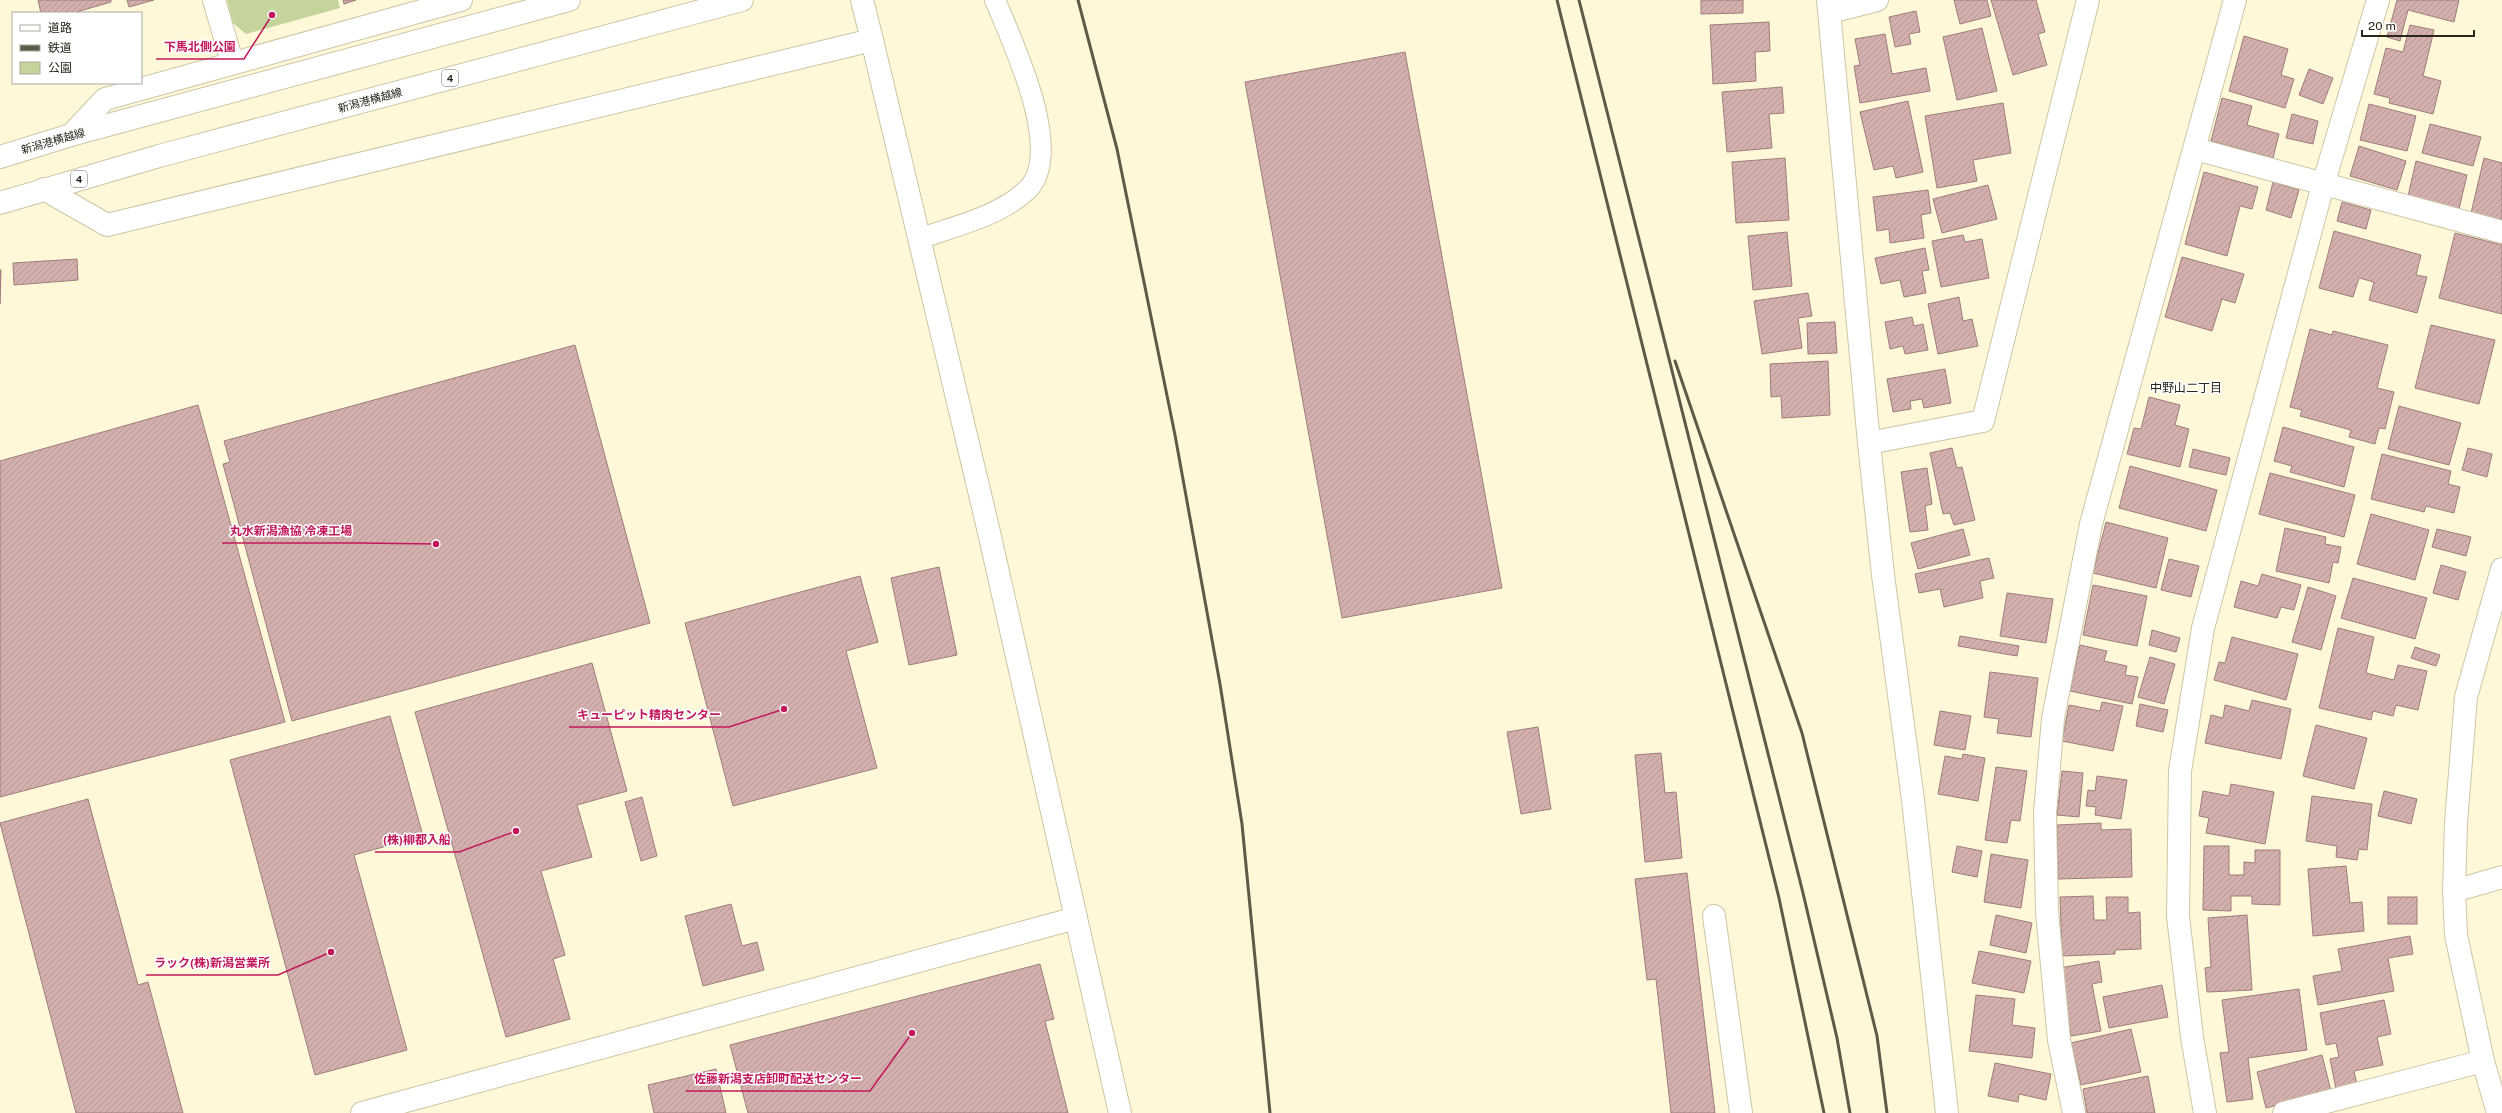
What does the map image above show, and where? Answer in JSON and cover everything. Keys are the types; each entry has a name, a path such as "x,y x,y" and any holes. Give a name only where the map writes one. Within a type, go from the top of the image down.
{"street":[{"path":"214,0 232,62"},
{"path":"71,135 106,99 429,4 461,0"},
{"name":"新潟港横越線","path":"0,157 71,135 569,0"},
{"name":"新潟港横越線","path":"0,203 159,156 742,0"},
{"path":"862,0 988,528 1120,1113"},
{"path":"1877,0 1829,6 1869,443 1883,575 1913,800 1947,1113"},
{"path":"1869,443 1983,421 2088,0"},
{"path":"2074,1113 2059,1040 2047,912 2045,813 2053,718 2091,524 2235,0"},
{"path":"2206,1113 2192,1037 2178,916 2180,771 2203,628 2323,185 2378,0"},
{"path":"44,189 107,225 872,40"},
{"path":"2195,149 2323,185 2502,232"},
{"path":"2498,1113 2483,1061 2456,935 2454,891 2456,823 2466,697 2502,569"},
{"path":"2454,891 2502,877"},
{"path":"1714,916 1741,1113"},
{"path":"362,1113 1076,918"},
{"path":"2284,1113 2483,1061"}],"lane":[{"path":"919,239 1004,207 1028,189 1039,167 1041,139 1028,80 995,0"}],"green space":[{"path":"227,0 338,0 340,8 246,34 233,23"}],"building":[{"path":"38,0 111,0 111,2 76,12 41,12"},
{"path":"127,0 154,0 129,7"},
{"path":"343,0 356,0 344,4"},
{"path":"1701,0 1743,0 1743,13 1701,14"},
{"path":"1954,0 1987,0 1991,16 1960,24"},
{"path":"1991,0 2036,0 2045,32 2038,34 2047,65 2013,75"},
{"path":"2397,0 2459,0 2454,22 2408,10 2400,41 2387,37"},
{"path":"1916,11 1920,32 1909,34 1911,44 1895,47 1889,17"},
{"path":"1769,22 1770,51 1755,52 1756,81 1713,84 1710,25"},
{"path":"2410,25 2434,30 2423,76 2441,81 2433,114 2389,103 2390,98 2374,94 2386,48 2403,52"},
{"path":"1982,28 1997,91 1957,100 1943,37"},
{"path":"1885,34 1892,74 1926,68 1930,91 1860,103 1854,66 1860,65 1855,39"},
{"path":"2244,36 2288,49 2281,75 2294,79 2285,108 2229,91"},
{"path":"1405,52 1502,588 1342,618 1245,82"},
{"path":"2309,69 2333,78 2323,104 2299,95"},
{"path":"1782,87 1784,113 1769,114 1772,148 1727,152 1722,92"},
{"path":"2222,98 2252,106 2247,125 2279,134 2273,158 2211,141"},
{"path":"1908,101 1923,172 1896,178 1893,166 1874,170 1860,112"},
{"path":"2003,103 2011,153 1973,160 1977,181 1937,188 1925,116"},
{"path":"2369,104 2416,116 2407,151 2360,140"},
{"path":"2292,114 2318,121 2313,144 2286,138"},
{"path":"2430,124 2481,137 2473,166 2422,153"},
{"path":"2359,146 2406,161 2397,190 2350,176"},
{"path":"1785,158 1789,220 1736,223 1732,162"},
{"path":"2484,158 2502,163 2502,221 2471,213"},
{"path":"2416,161 2467,175 2459,209 2408,196"},
{"path":"2204,172 2258,187 2252,209 2240,206 2227,256 2185,244"},
{"path":"2273,182 2299,190 2291,218 2266,210"},
{"path":"1988,185 1997,219 1942,233 1933,199"},
{"path":"1928,190 1931,213 1921,215 1924,238 1890,243 1889,229 1877,231 1873,197"},
{"path":"2342,202 2371,210 2366,229 2337,221"},
{"path":"2334,231 2421,255 2416,275 2427,277 2417,313 2369,300 2374,282 2359,278 2353,297 2319,288"},
{"path":"1787,232 1792,286 1753,290 1748,236"},
{"path":"2455,233 2502,245 2502,314 2439,298"},
{"path":"1963,235 1965,242 1982,239 1989,278 1941,287 1932,241"},
{"path":"1925,248 1929,270 1922,271 1926,293 1904,297 1900,280 1881,284 1875,258"},
{"path":"2182,257 2244,274 2235,303 2222,299 2212,331 2165,317"},
{"path":"77,259 78,280 14,285 13,263"},
{"path":"0,270 1,270 0,304"},
{"path":"1808,293 1812,316 1798,318 1802,348 1762,354 1754,301"},
{"path":"1959,297 1963,321 1972,319 1978,346 1938,354 1928,304"},
{"path":"1912,317 1914,326 1923,324 1928,350 1905,354 1903,346 1890,349 1885,322"},
{"path":"1835,322 1837,353 1808,354 1807,323"},
{"path":"2431,325 2495,340 2479,404 2415,388"},
{"path":"2310,329 2332,335 2333,331 2388,345 2377,388 2394,392 2385,429 2379,428 2375,444 2349,437 2351,430 2300,416 2302,410 2290,407"},
{"path":"575,345 650,623 292,721 223,464 230,462 224,441"},
{"path":"1828,361 1830,415 1782,418 1781,396 1771,397 1770,364"},
{"path":"1945,369 1951,403 1924,408 1922,399 1910,401 1911,409 1893,412 1887,379"},
{"path":"2149,397 2180,405 2175,425 2189,429 2180,467 2127,454 2134,428 2141,429"},
{"path":"198,405 285,722 0,797 0,461"},
{"path":"2399,406 2461,423 2449,465 2388,449"},
{"path":"2283,427 2354,447 2344,487 2290,472 2292,466 2274,461"},
{"path":"1952,448 1957,468 1962,467 1975,520 1954,525 1950,513 1943,514 1930,453"},
{"path":"2468,448 2492,454 2487,477 2462,470"},
{"path":"2193,449 2230,458 2226,475 2189,467"},
{"path":"2382,454 2451,471 2448,484 2460,487 2454,513 2426,506 2424,512 2371,499"},
{"path":"2130,466 2217,490 2206,531 2119,508"},
{"path":"1927,468 1932,504 1925,506 1928,530 1910,532 1901,472"},
{"path":"2270,473 2355,495 2344,537 2259,514"},
{"path":"2371,514 2429,530 2415,580 2357,564"},
{"path":"2106,522 2168,538 2156,588 2093,573"},
{"path":"2285,528 2326,537 2325,544 2341,547 2338,563 2333,562 2329,583 2276,571"},
{"path":"1963,529 1970,555 1918,569 1911,543"},
{"path":"2437,529 2471,537 2466,556 2432,547"},
{"path":"1989,558 1994,578 1980,581 1983,598 1944,607 1940,589 1919,593 1915,574"},
{"path":"2169,559 2199,566 2191,597 2161,590"},
{"path":"2441,565 2466,572 2458,600 2433,593"},
{"path":"939,567 957,655 909,665 891,578"},
{"path":"2262,574 2301,585 2294,610 2281,607 2277,618 2234,607 2241,581 2258,586"},
{"path":"860,576 878,642 846,651 877,768 733,806 685,623"},
{"path":"2353,578 2427,598 2415,639 2341,618"},
{"path":"2093,585 2147,596 2137,646 2083,635"},
{"path":"2308,587 2336,596 2321,650 2292,642"},
{"path":"2007,593 2053,599 2046,643 2000,636"},
{"path":"2338,628 2374,637 2366,673 2394,680 2398,665 2427,671 2418,710 2396,705 2393,716 2373,711 2371,720 2319,708"},
{"path":"2152,630 2180,638 2176,652 2149,645"},
{"path":"1960,636 2019,646 2017,656 1958,646"},
{"path":"2232,637 2298,654 2286,700 2214,680 2219,662 2225,663"},
{"path":"2080,645 2107,651 2104,661 2127,666 2125,675 2138,677 2132,704 2070,691"},
{"path":"2415,647 2440,655 2436,666 2411,658"},
{"path":"2150,657 2175,664 2164,704 2138,697"},
{"path":"592,663 627,791 577,805 592,857 541,871 565,955 553,959 570,1019 506,1037 415,712"},
{"path":"1990,672 2038,678 2031,737 1997,733 1999,719 1984,717"},
{"path":"2252,700 2291,709 2281,759 2205,743 2211,715 2223,718 2225,705 2249,711"},
{"path":"2102,702 2123,706 2113,751 2062,741 2069,705 2100,711"},
{"path":"2140,704 2168,710 2163,732 2136,726"},
{"path":"1940,711 1971,716 1965,750 1934,745"},
{"path":"390,716 423,836 354,855 407,1050 315,1075 230,760"},
{"path":"2316,725 2367,738 2354,789 2303,776"},
{"path":"1538,727 1551,809 1521,814 1507,732"},
{"path":"1661,753 1665,793 1676,792 1682,858 1645,862 1635,755"},
{"path":"1963,754 1985,758 1978,801 1938,794 1945,756 1962,759"},
{"path":"1996,767 2027,771 2020,821 2011,820 2007,843 1985,840"},
{"path":"2062,771 2083,773 2079,817 2057,815"},
{"path":"2097,776 2127,780 2121,819 2095,815 2096,807 2086,806 2088,790 2095,791"},
{"path":"2231,784 2274,792 2265,844 2206,833 2209,818 2199,816 2203,791 2229,796"},
{"path":"2384,791 2417,799 2411,824 2378,816"},
{"path":"2312,796 2372,804 2367,850 2359,849 2357,860 2336,857 2337,846 2306,841"},
{"path":"642,797 657,856 641,861 625,802"},
{"path":"88,799 138,985 148,982 183,1113 76,1113 0,823"},
{"path":"2101,823 2101,830 2131,829 2132,877 2058,879 2057,825"},
{"path":"1957,846 1982,851 1977,877 1952,872"},
{"path":"2204,846 2229,846 2229,875 2244,875 2244,862 2255,863 2255,850 2280,850 2280,905 2252,904 2252,896 2231,896 2231,911 2203,910"},
{"path":"1991,854 2028,860 2021,908 1984,902"},
{"path":"2346,866 2350,903 2362,902 2364,931 2313,936 2308,869"},
{"path":"1687,873 1715,1113 1671,1113 1656,979 1647,980 1635,879"},
{"path":"2093,896 2094,920 2107,920 2106,897 2128,897 2128,913 2140,912 2141,949 2115,950 2115,954 2062,956 2060,897"},
{"path":"2388,897 2417,897 2417,924 2388,924"},
{"path":"731,904 742,946 757,942 764,970 703,986 685,916"},
{"path":"1996,915 2032,923 2026,953 1990,945"},
{"path":"2247,915 2252,990 2207,992 2205,968 2211,967 2208,918"},
{"path":"2410,936 2413,954 2388,958 2394,991 2318,1005 2313,976 2342,971 2338,949"},
{"path":"1979,951 2031,961 2024,993 1972,983"},
{"path":"2099,961 2102,982 2092,984 2101,1031 2071,1036 2059,968"},
{"path":"1040,964 1054,1019 1045,1021 1068,1113 748,1113 730,1045"},
{"path":"2162,985 2168,1017 2109,1028 2103,997"},
{"path":"2299,989 2307,1050 2248,1058 2253,1099 2227,1102 2220,1053 2229,1052 2222,1000"},
{"path":"1976,995 2015,999 2012,1025 2035,1028 2032,1058 1969,1051"},
{"path":"2384,1000 2391,1034 2377,1037 2383,1065 2354,1071 2357,1085 2336,1089 2330,1059 2339,1057 2336,1043 2326,1045 2320,1013"},
{"path":"2131,1029 2141,1072 2081,1085 2071,1043"},
{"path":"2322,1055 2331,1091 2266,1108 2257,1072"},
{"path":"1995,1063 2051,1074 2046,1100 2019,1094 2018,1102 1988,1096"},
{"path":"716,1069 726,1113 654,1113 648,1085"},
{"path":"2148,1076 2155,1113 2087,1113 2083,1089"}],"railway":[{"path":"1078,0 1117,149 1175,435 1220,684 1242,824 1270,1113"},
{"path":"1557,0 1779,898 1824,1113"},
{"path":"1579,0 1803,893 1837,1038 1850,1113"},
{"path":"1675,361 1802,733 1877,1036 1887,1113"}],"place":[{"name":"下馬北側公園","path":"272,15"},
{"name":"丸水新潟漁協 冷凍工場","path":"436,544"},
{"name":"キューピット精肉センター","path":"784,709"},
{"name":"(株)柳都入船","path":"516,831"},
{"name":"ラック(株)新潟営業所","path":"331,952"},
{"name":"佐藤新潟支店卸町配送センター","path":"912,1033"}],"district":[{"name":"中野山二丁目","path":"2186,388"}]}
